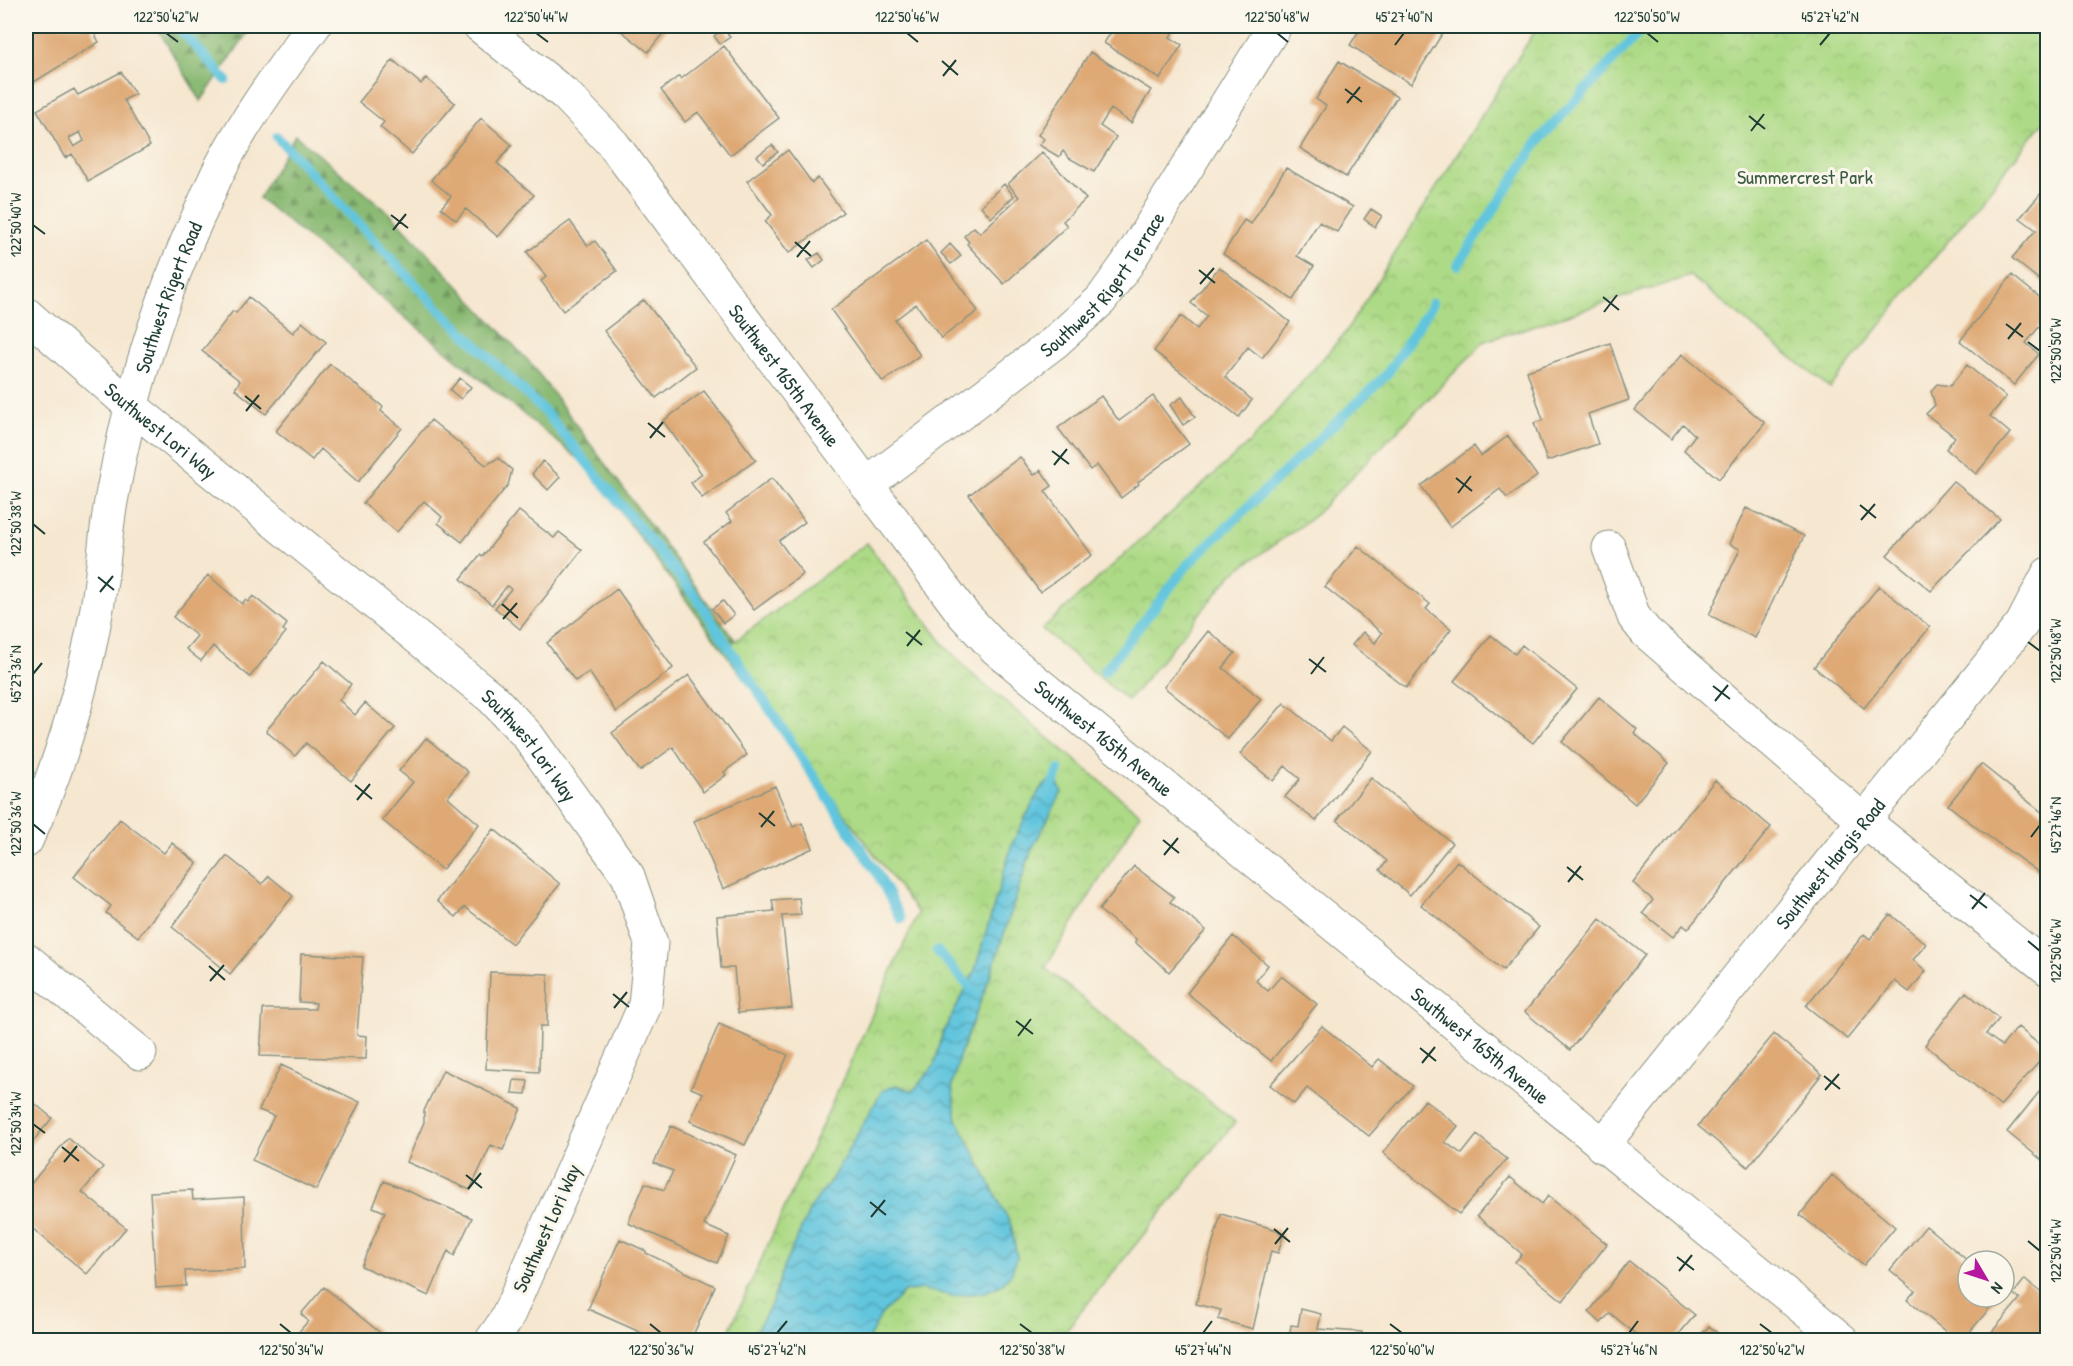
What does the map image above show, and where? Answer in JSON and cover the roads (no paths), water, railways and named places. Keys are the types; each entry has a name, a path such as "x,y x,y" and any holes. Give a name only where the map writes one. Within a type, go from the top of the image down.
{"street":[{"name":"Southwest Rigert Road","path":"26,841 67,737 85,673 98,606 112,492 131,406 159,310 189,235 225,157 287,63 315,26"},
{"name":"Southwest 165th Avenue","path":"480,26 566,95 613,144 964,615 996,649 1842,1341"},
{"name":"Southwest Rigert Terrace","path":"866,485 1055,342 1101,300 1133,254 1275,26"},
{"name":"Southwest Lori Way","path":"26,314 131,406 492,698 528,736 628,876 651,943 645,1005 506,1320 492,1341"},
{"path":"1609,548 1634,617 1646,632 1864,821 2048,969"},
{"name":"Southwest Hargis Road","path":"1602,1146 2022,624 2048,574"},
{"path":"26,959 140,1053"}],"water":[{"path":"1054,777 1062,792 1031,851 990,977 960,1054 952,1086 957,1119 1011,1225 1017,1257 1012,1272 1001,1285 986,1292 953,1296 921,1289 904,1292 881,1315 868,1340 751,1340 773,1301 783,1268 811,1207 831,1180 882,1091 897,1085 913,1091 934,1066 943,1033 974,973 1012,844 1040,789"}],"waterway":[{"path":"177,26 226,80"},
{"path":"1458,265 1539,140 1645,26"},
{"path":"277,137 430,300 548,415 696,597 877,873 901,919"},
{"path":"1104,672 1189,563 1387,374 1433,303"},
{"path":"1050,791 1059,770"},
{"path":"937,951 974,992"}],"park label":[{"name":"Summercrest Park","path":"1805,176"}]}
